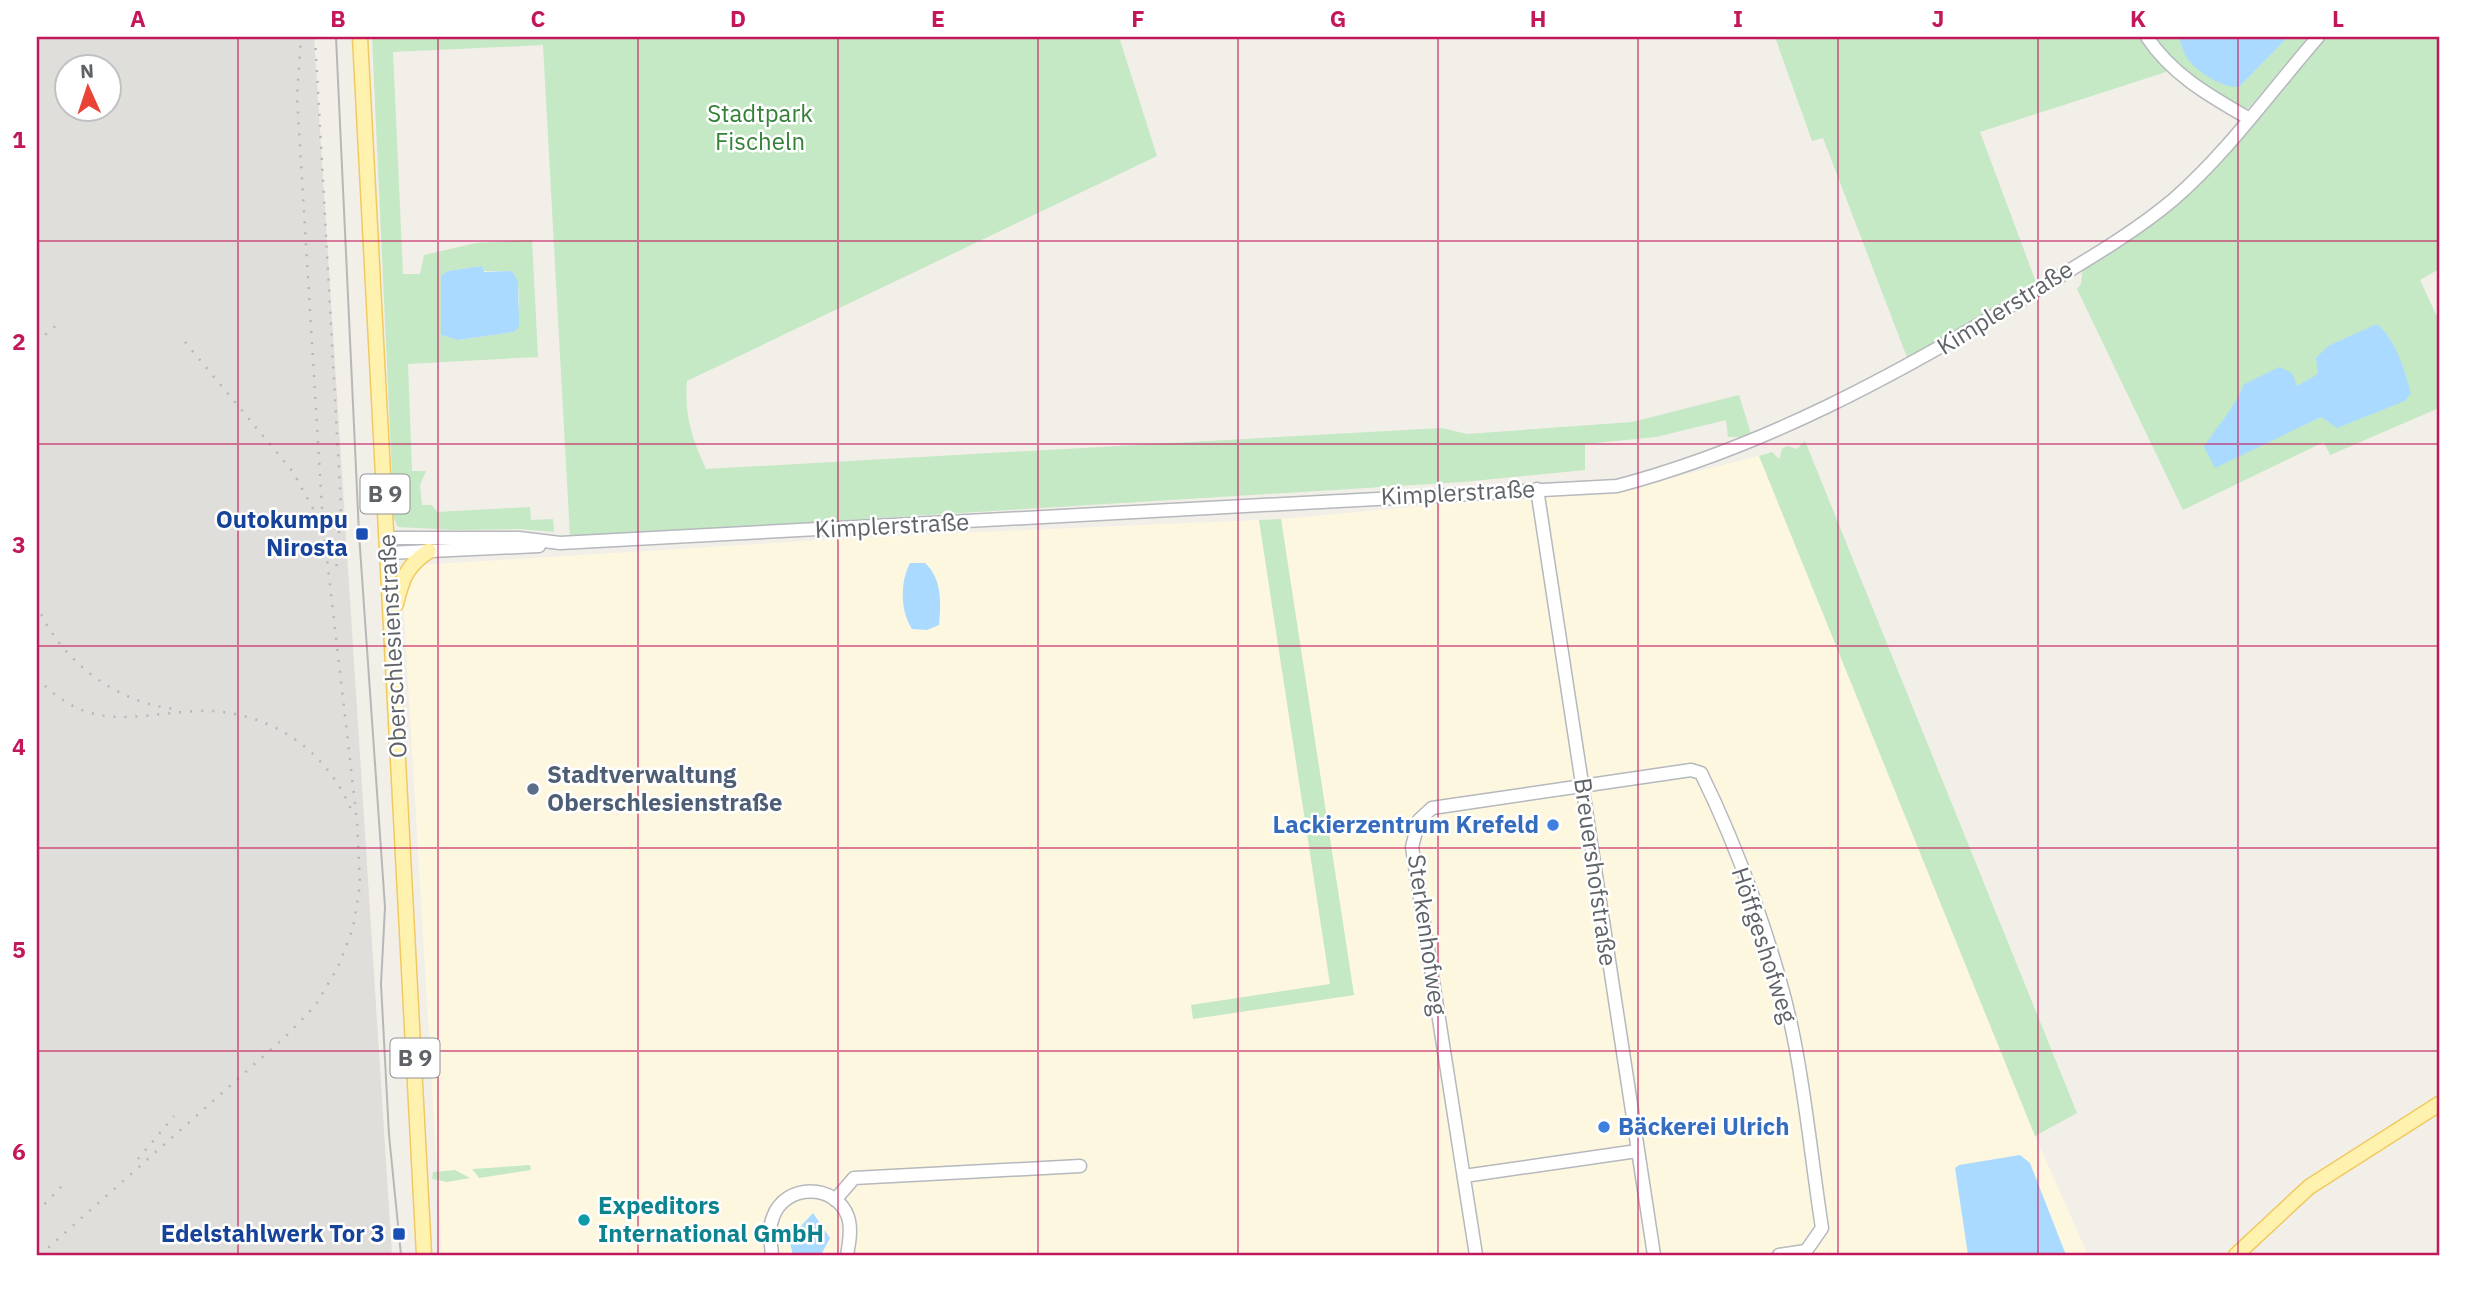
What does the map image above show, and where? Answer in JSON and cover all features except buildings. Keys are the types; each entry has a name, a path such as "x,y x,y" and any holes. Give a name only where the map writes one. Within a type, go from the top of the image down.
{"main road":[{"name":"Oberschlesienstraße","path":"360,37 424,1255"},
{"name":"B 9","path":"392,626 404,575 429,551"},
{"path":"2235,1255 2309,1187 2439,1104"}],"street":[{"path":"2147,37 2160,55 2202,91 2248,118"},
{"name":"Kimplerstraße","path":"388,545 429,551 1617,486 1687,466 1803,420 1923,359 2149,218 2194,180 2318,37"},
{"name":"Breuershofstraße","path":"1537,489 1654,1255"},
{"name":"Kimplerstraße","path":"388,545 519,538 560,543"},
{"name":"Höffgeshofweg","path":"1582,786 1691,770 1701,774 1717,807 1758,916 1788,1012 1822,1228 1807,1251 1779,1255"},
{"name":"Sterkenhofweg","path":"1476,1255 1412,847 1419,820 1432,808 1582,786"},
{"path":"1464,1176 1637,1151"},
{"path":"835,1200 854,1178 1080,1167"},
{"path":"772,1255 772,1219 784,1200 802,1192 814,1191 835,1200 848,1217 847,1255"}],"shaded area":[{"name":"Outokumpu Nirosta","path":"37,37 314,37 392,1255 37,1255"},
{"path":"1759,456 2035,1136 2088,1255 442,1255 403,598 418,565 890,536 1259,520 1330,984 1192,1005 1208,1017 1354,995 1281,519 1638,486"}],"green space":[{"name":"Stadtpark Fischeln","path":"372,37 1119,37 1157,156 687,381 690,426 706,469 1442,428 1467,434 1632,422 1739,395 1752,437 1728,437 1726,420 1656,437 1585,444 1585,470 1463,482 570,537 543,45 393,52 403,274 420,274 424,255 476,243 532,240 538,357 408,364 412,471 426,471 420,485 422,505 432,505 437,512 530,507 531,520 553,519 554,532 398,527 394,519","holes":["482,266 483,271 512,271 519,293 514,332 459,340 441,335 441,277 447,271"]},
{"path":"1775,37 2143,37 2168,68 2166,72 1980,132 2037,285 1908,360 1823,138 1812,141"},
{"path":"2150,37 2179,37 2189,57 2201,70 2239,87 2288,37 2308,37 2249,108 2224,102 2210,93 2182,70"},
{"path":"2324,37 2439,37 2439,269 2420,280 2439,321 2439,408 2330,455 2324,442 2183,510 2077,289 2081,284 2083,265 2153,220"},
{"path":"1805,441 2077,1113 2035,1136 1759,456 1772,452 1779,459 1782,449 1787,446 1797,449"},
{"path":"1281,519 1354,995 1193,1019 1191,1005 1330,984 1259,520"},
{"path":"530,1165 531,1170 479,1178 472,1169"},
{"path":"455,1170 470,1178 447,1182 432,1179 433,1172"}],"water":[{"path":"2179,37 2288,37 2239,87 2232,87 2197,69 2186,56"},
{"path":"482,266 484,272 512,271 518,281 519,326 514,332 458,340 441,335 441,276 447,271"},
{"path":"2377,324 2389,338 2402,365 2411,393 2405,401 2337,428 2321,417 2215,468 2204,447 2232,407 2243,385 2279,367 2292,373 2297,386 2318,374 2316,358 2328,346"},
{"path":"910,563 925,563 935,576 940,599 939,625 927,630 912,629 905,614 903,587"},
{"path":"2020,1155 2030,1163 2066,1255 1968,1255 1955,1168 1959,1165"},
{"path":"813,1213 830,1238 821,1255 793,1255 789,1239"}],"tram line":[{"path":"336,37 359,534 385,907 381,984 389,1135 401,1255"}],"railway":[{"path":"40,1255 285,1037 315,1006 338,967 353,928 360,885 357,821 323,524 297,97 301,37"},
{"path":"315,37 341,506 336,574"},
{"path":"37,342 61,321"},
{"path":"185,342 293,472 317,516"},
{"path":"37,604 59,643 92,675 132,698 175,709"},
{"path":"37,678 56,695 93,714 131,717 196,711 221,712 269,725 310,751 341,789 352,812"},
{"path":"138,1159 174,1116"},
{"path":"37,1212 64,1184"}],"place":[{"name":"Outokumpu Nirosta","path":"362,534"},
{"name":"Stadtverwaltung Oberschlesienstraße","path":"533,789"},
{"name":"Lackierzentrum Krefeld","path":"1553,825"},
{"name":"Bäckerei Ulrich","path":"1604,1127"},
{"name":"Expeditors International GmbH","path":"584,1220"},
{"name":"Edelstahlwerk Tor 3","path":"399,1234"}]}
